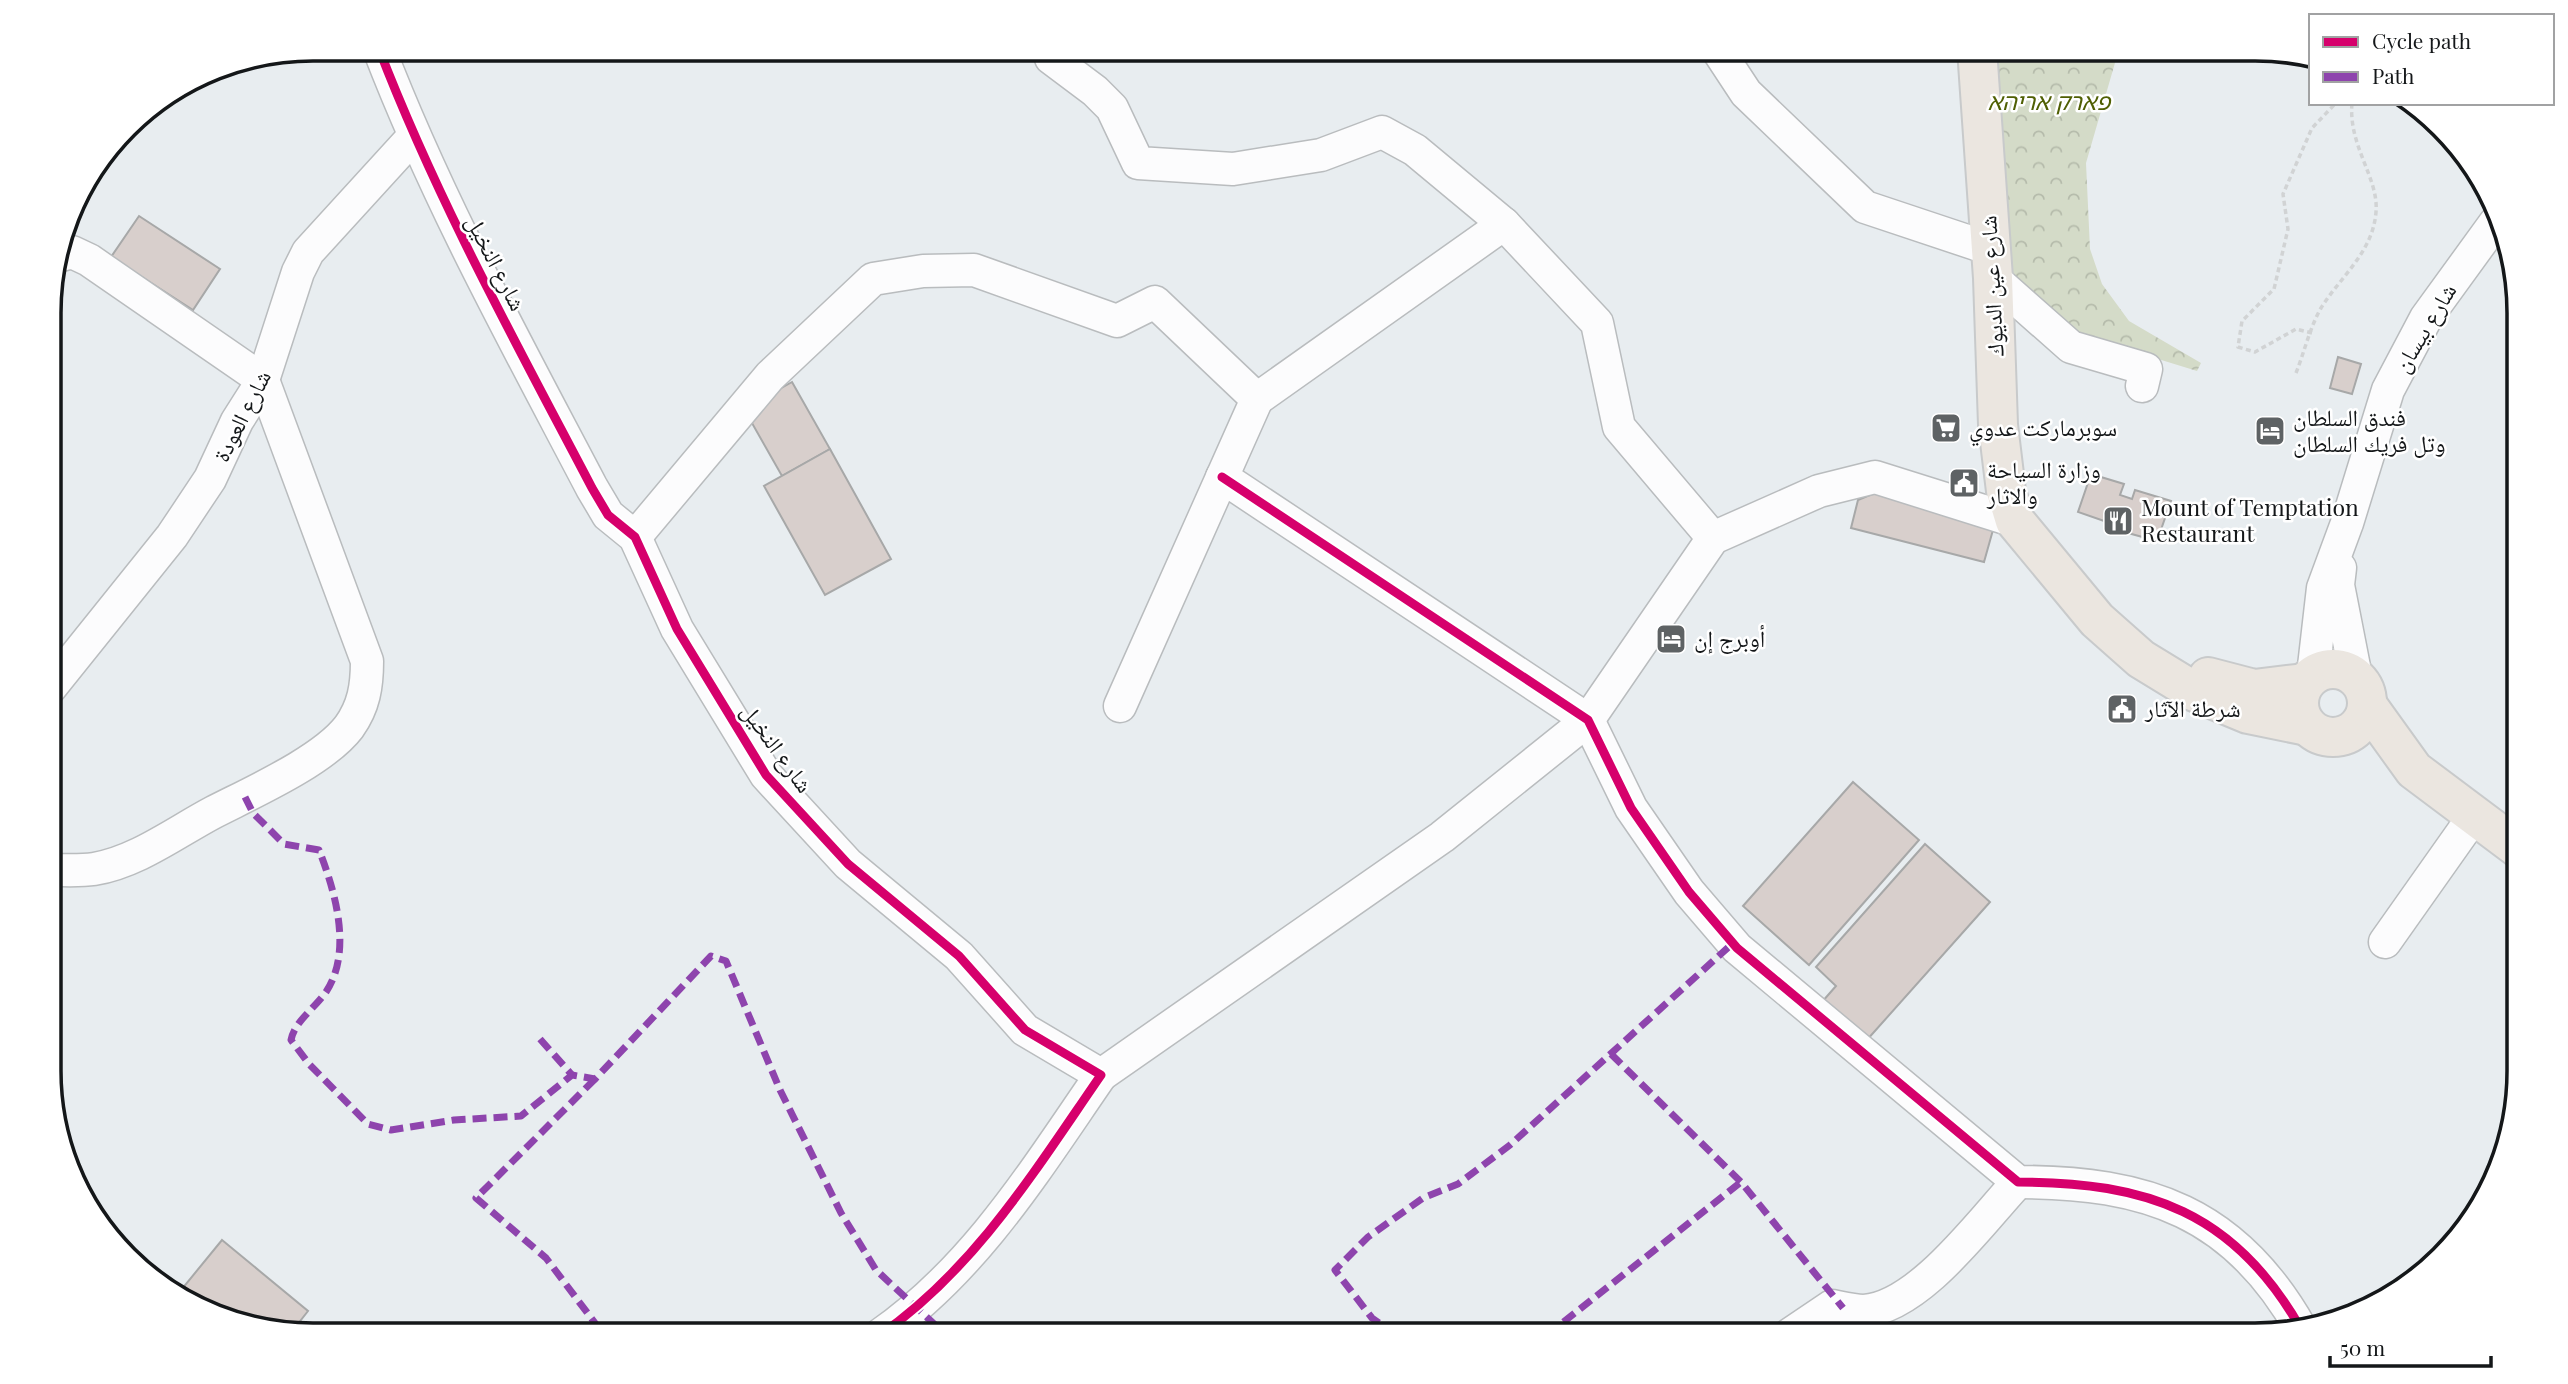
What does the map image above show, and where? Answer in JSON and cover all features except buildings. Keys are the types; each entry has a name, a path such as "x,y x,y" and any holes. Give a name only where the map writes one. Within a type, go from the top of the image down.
{"main road":[{"name":"شارع عين الديوك","path":"1978,61 1992,263 1998,425 2006,491 2015,521"},
{"path":"2015,521 2097,620 2141,659 2195,691 2248,714 2323,732 2474,816"},
{"path":"2097,620 2180,665 2221,682 2254,689 2309,679 2335,669 2362,691 2414,770 2507,840"},
{"path":"2309,679 2298,705 2323,732"},
{"path":"2323,732 2360,726 2362,691"}],"street":[{"name":"شارع النخيل","path":"384,61 413,137 474,265 592,488 608,515 635,537 677,629 766,775 848,864 959,956 1025,1030 1101,1075"},
{"path":"1055,61 1095,91 1112,108 1138,163 1233,169 1321,155 1382,132 1415,150 1504,224 1597,323 1619,427 1713,538"},
{"path":"1725,61 1746,93 1865,207 1992,263 2071,347 2146,369 2142,386"},
{"name":"شارع العودة","path":"61,674 192,509 237,421 263,380 298,272 308,252 413,137"},
{"path":"1120,706 1256,399 1504,224"},
{"name":"شارع بيسان","path":"2309,679 2323,588 2347,523 2388,390 2426,318 2492,228"},
{"path":"61,870 94,869 154,845 255,792 325,748 349,727 360,709 367,687 367,661 263,380 89,260 69,253"},
{"path":"635,537 771,376 873,279 923,271 974,270 1117,321 1155,302 1256,399"},
{"path":"1222,477 1588,720 1631,808 1689,892 1737,948 2018,1182 2054,1182 2115,1190 2164,1202 2193,1213 2222,1233 2270,1282 2295,1320"},
{"path":"897,1323 916,1310 1003,1215 1101,1075 1442,837 1588,720 1713,538 1819,491 1875,477 2015,521"},
{"name":"شارع بيسان","path":"2347,523 2338,585 2362,691"},
{"path":"2385,942 2474,816"},
{"path":"1807,1323 1832,1306 1865,1311 1895,1301 1922,1283 2018,1182"}],"path":[{"path":"2312,333 2296,329 2255,352 2238,347 2242,321 2274,289 2288,229 2283,194 2312,128 2334,105"},
{"path":"2295,373 2320,310 2370,241 2377,210 2372,184 2355,144 2350,118 2352,105"}],"green space":[{"name":"פארק אריהא","path":"1994,61 2116,61 2086,163 2090,249 2102,284 2129,321 2201,363 2197,371 2077,334 2005,270"}],"marked path":[{"path":"245,797 253,813 284,844 319,850 331,884 339,921 339,958 326,992 301,1021 291,1040 309,1064 368,1124 391,1130 454,1120 521,1116 572,1075 595,1079 711,956 726,961 780,1090 841,1213 876,1270 933,1323"},
{"path":"1379,1323 1372,1318 1335,1270 1368,1237 1423,1198 1458,1184 1510,1145 1733,943"},
{"path":"540,1039 572,1075"},
{"path":"1611,1054 1741,1182 1843,1308"},
{"path":"595,1079 476,1198 546,1258 595,1323"},
{"path":"1562,1323 1741,1182"}],"cycle path":[{"path":"384,61 452,217 592,488 608,515 635,537 677,629 766,775 848,864 959,956 1025,1030 1101,1075 1028,1181 975,1249 914,1309 896,1323"},
{"path":"1222,477 1588,720 1631,808 1689,892 1737,948 2018,1182 2107,1189 2147,1198 2183,1212 2216,1231 2247,1257 2275,1289 2295,1320"}],"place":[{"name":"سوبرماركت عدوي","path":"1946,428"},
{"name":"فندق السلطان وتل فريك السلطان","path":"2270,431"},
{"name":"وزارة السياحة والاثار","path":"1964,483"},
{"name":"Mount of Temptation Restaurant","path":"2118,521"},
{"name":"أوبرج إن","path":"1671,639"},
{"name":"شرطة الآثار","path":"2122,709"}]}
